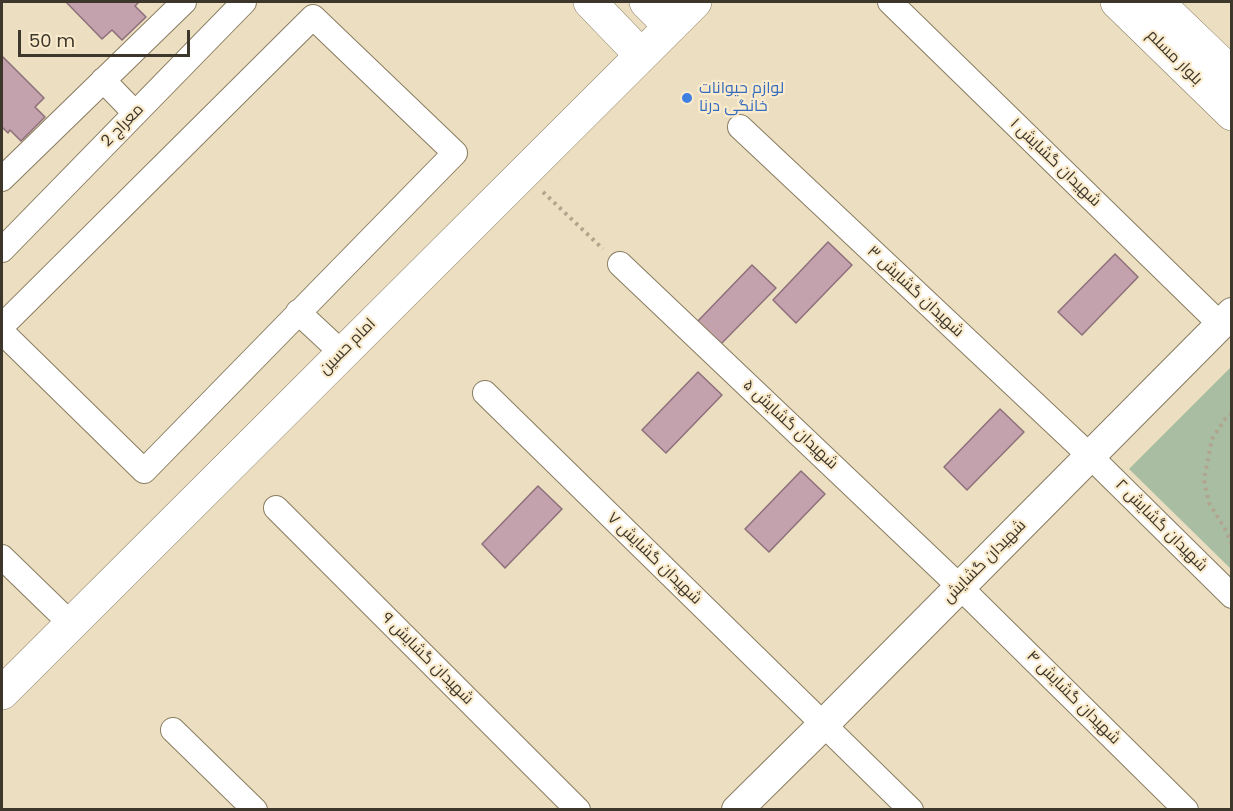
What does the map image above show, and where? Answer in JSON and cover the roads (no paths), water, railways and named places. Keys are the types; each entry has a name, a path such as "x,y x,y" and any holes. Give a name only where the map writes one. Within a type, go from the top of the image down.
{"main road":[{"path":"590,2 641,55"},
{"path":"646,2 670,26"},
{"name":"امام حسین","path":"2,693 695,2"},
{"name":"بلوار مسلم","path":"1117,2 1232,114"},
{"name":"بلوار مسلم","path":"1158,2 1232,74"}],"street":[{"path":"5,168 103,80 183,2"},
{"name":"معراج 2","path":"2,250 244,2"},
{"name":"شهیدان گشایش ۱","path":"890,2 1226,319"},
{"path":"2,326 313,17 455,153 144,471 2,332"},
{"path":"103,80 135,112"},
{"name":"شهیدان گشایش ۳","path":"740,127 1090,456"},
{"name":"شهیدان گشایش ۵","path":"620,264 960,587"},
{"path":"298,312 342,354"},
{"name":"شهیدان گشایش","path":"737,810 1226,319"},
{"name":"شهیدان گشایش ۷","path":"484,393 911,810"},
{"name":"شهیدان گشایش ۲","path":"1090,456 1232,596"},
{"name":"شهیدان گشایش ۹","path":"276,508 578,810"},
{"path":"2,557 70,624"},
{"name":"شهیدان گشایش ۴","path":"960,587 1186,810"},
{"path":"173,730 255,810"}],"place":[{"name":"لوازم حیوانات خانگی درنا","path":"687,98"}]}
